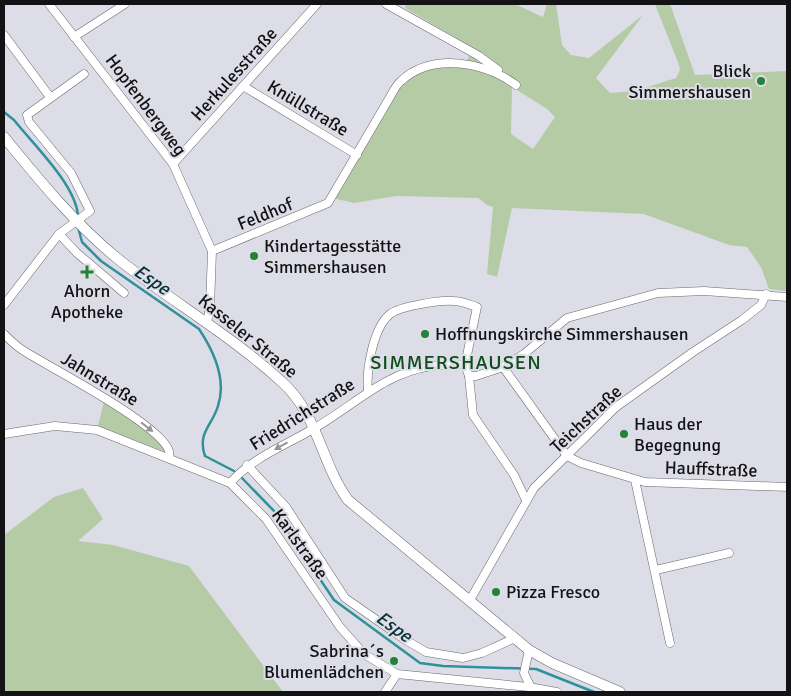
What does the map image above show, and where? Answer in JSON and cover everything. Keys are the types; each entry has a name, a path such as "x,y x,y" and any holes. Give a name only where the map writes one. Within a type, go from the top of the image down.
{"street":[{"name":"Hopfenbergweg","path":"49,4 173,164 212,251 210,307 207,322"},
{"path":"74,38 125,4"},
{"name":"Herkulesstraße","path":"173,164 317,4"},
{"path":"386,4 478,56 516,85"},
{"path":"4,35 50,97"},
{"path":"356,155 400,81 414,72 449,63 465,64 493,70 506,78"},
{"path":"4,305 59,234 79,221 90,208 75,181 29,122 27,115 84,74"},
{"name":"Knüllstraße","path":"243,86 356,155"},
{"name":"Kasseler Straße","path":"4,137 41,183 120,260 207,322 283,382 298,400 315,428 335,483 348,500 530,650 552,664 620,692"},
{"name":"Feldhof","path":"212,251 328,203 356,155"},
{"path":"59,234 77,253 124,293"},
{"path":"469,376 476,376 503,367 524,354 568,318 658,293 704,291 787,297"},
{"name":"Teichstraße","path":"470,600 534,488 616,407 693,352 742,320 761,305 766,294"},
{"path":"368,391 367,378 372,352 378,332 390,314 416,305 454,301 477,306 465,365 469,376 473,415 514,475 526,500"},
{"name":"Jahnstraße","path":"4,334 20,349 126,411 163,439 170,450 169,457"},
{"name":"Friedrichstraße","path":"230,483 247,465 315,428 368,391 411,370 457,363 465,365"},
{"path":"503,367 567,456"},
{"name":"Karlstraße","path":"4,434 55,426 97,430 169,457 230,483 266,519 340,626 364,654 397,674 557,692"},
{"name":"Hauffstraße","path":"567,456 581,463 645,482 787,487"},
{"path":"247,465 286,507 345,598 404,639 426,652 463,658 482,654 515,638"},
{"path":"635,480 656,570 670,643"},
{"path":"656,570 729,553"},
{"path":"530,650 524,673 531,689"},
{"path":"385,692 397,674"}],"green space":[{"path":"406,4 515,4 543,17 547,4 556,4 562,45 571,55 589,58 643,15 596,78 610,93 635,91 676,78 680,70 679,65 655,4 670,4 695,75 787,71 787,291 769,289 761,267 747,247 729,245 644,214 512,208 497,277 487,274 493,207 478,198 396,196 354,203 332,198 399,88 413,77 429,70 446,66 464,66 473,48 405,8","holes":["512,87 547,109 555,117 533,149 511,134"]},
{"path":"104,402 129,417 144,429 158,442 164,449 163,451 98,426"},
{"path":"83,488 103,519 78,541 113,545 189,566 283,692 4,692 4,535 54,497"}],"waterway":[{"name":"Espe","path":"4,112 14,120 62,178 70,191 78,216"},
{"name":"Espe","path":"78,227 82,242 101,261 199,329 214,355 221,386 218,406 204,435 203,448 205,456 234,471"},
{"name":"Espe","path":"241,477 275,512 334,600 420,663 443,666 536,669 594,692"}],"place":[{"name":"Blick Simmershausen","path":"761,81"},
{"name":"Kindertagesstätte Simmershausen","path":"254,256"},
{"name":"Ahorn Apotheke","path":"87,272"},
{"name":"Hoffnungskirche Simmershausen","path":"425,334"},
{"name":"Haus der Begegnung","path":"624,434"},
{"name":"Pizza Fresco","path":"496,592"},
{"name":"Sabrina´s Blumenlädchen","path":"394,661"}],"district":[{"name":"SIMMERSHAUSEN","path":"456,362"}]}
